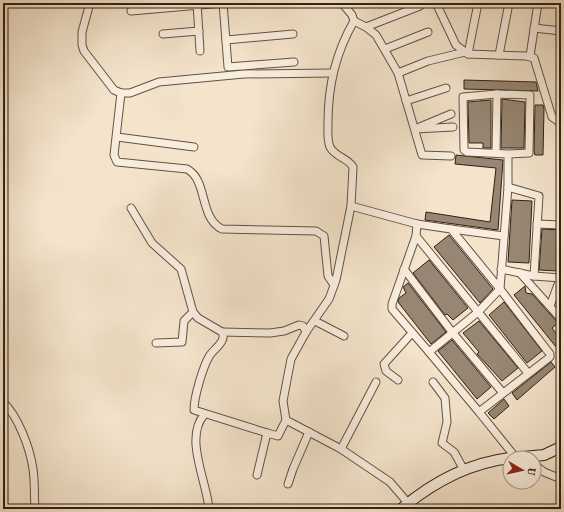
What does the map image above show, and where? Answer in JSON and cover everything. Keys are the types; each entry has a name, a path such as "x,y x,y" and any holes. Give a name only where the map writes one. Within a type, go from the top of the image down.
{"street":[{"path":"90,3 82,32 84,51 114,90 121,93 130,93 159,82 244,74 332,72"},
{"path":"131,11 197,4 223,3 228,67 294,62"},
{"path":"222,332 223,339 210,356 194,410 204,415 278,436 286,420 283,401 290,359 306,332 329,299 334,284 351,206 353,167 350,163 332,150 328,136 328,101 332,72 354,21 352,15 342,3"},
{"path":"436,3 456,45 467,53"},
{"path":"440,12 442,3"},
{"path":"467,53 478,3"},
{"path":"499,55 509,3"},
{"path":"530,56 538,3"},
{"path":"197,4 200,51"},
{"path":"366,27 420,6"},
{"path":"354,21 366,27 376,35 385,48 398,73 422,155 451,156"},
{"path":"534,28 561,31"},
{"path":"163,34 199,32"},
{"path":"385,48 428,32"},
{"path":"226,40 293,34"},
{"path":"398,73 428,61 467,53 530,56 534,58 552,117 561,123"},
{"path":"406,101 446,88"},
{"path":"121,93 114,155 117,162 187,168 194,173 210,219 219,228 230,230 316,231 324,236 328,276 334,284"},
{"path":"528,93 531,96 529,153 508,154 496,152 467,152 464,150 463,99 465,96 528,93"},
{"path":"496,152 497,94"},
{"path":"415,129 452,114"},
{"path":"415,129 453,127"},
{"path":"117,137 194,147"},
{"path":"429,352 478,312 500,289 508,187 508,154"},
{"path":"508,187 539,196 534,276"},
{"path":"351,206 417,224 504,236"},
{"path":"131,208 152,243 181,270 193,312 198,318 222,332 270,333 284,331 299,324 303,326 306,332"},
{"path":"417,224 416,236 393,298 392,309 479,412 508,450"},
{"path":"537,224 561,225"},
{"path":"452,229 550,354 550,357 479,412"},
{"path":"416,236 528,373"},
{"path":"404,269 452,332 503,393"},
{"path":"501,269 534,276 560,278 550,306"},
{"path":"520,273 561,320"},
{"path":"156,343 182,342 184,321 193,312"},
{"path":"315,321 344,336"},
{"path":"398,380 386,370 384,364 412,333"},
{"path":"341,449 376,382"},
{"path":"433,382 445,398 446,422 442,443 454,452 464,470"},
{"path":"3,402 20,425 27,446 33,469 35,509"},
{"path":"204,415 198,425 197,452 201,476 208,497 209,509"},
{"path":"286,420 341,449 395,486 405,506 439,482 464,470 502,459"},
{"path":"288,484 309,432"},
{"path":"257,474 267,433"},
{"path":"542,455 561,447"},
{"path":"542,470 561,479"}],"building":[{"path":"464,80 536,82 538,91 464,89"},
{"path":"502,99 525,102 524,148 501,148"},
{"path":"491,100 491,148 483,148 483,143 469,143 468,102"},
{"path":"535,105 543,105 544,108 543,155 535,155 534,151"},
{"path":"456,155 503,160 498,230 425,220 426,212 490,222 496,168 455,164"},
{"path":"512,200 532,201 529,263 508,262"},
{"path":"542,229 561,230 558,271 539,270"},
{"path":"449,235 493,289 480,303 434,247"},
{"path":"429,260 468,308 453,320 447,314 445,315 413,273"},
{"path":"408,283 446,332 431,344 398,302 399,298 406,293 403,287"},
{"path":"525,286 526,293 532,294 558,323 552,328 561,340 561,353 514,295"},
{"path":"504,302 542,351 527,363 489,315"},
{"path":"479,321 518,368 502,381 477,354 479,352 463,333"},
{"path":"452,340 491,387 477,399 438,351"},
{"path":"551,362 555,367 517,400 512,393"},
{"path":"504,399 509,406 494,419 488,413"}]}
